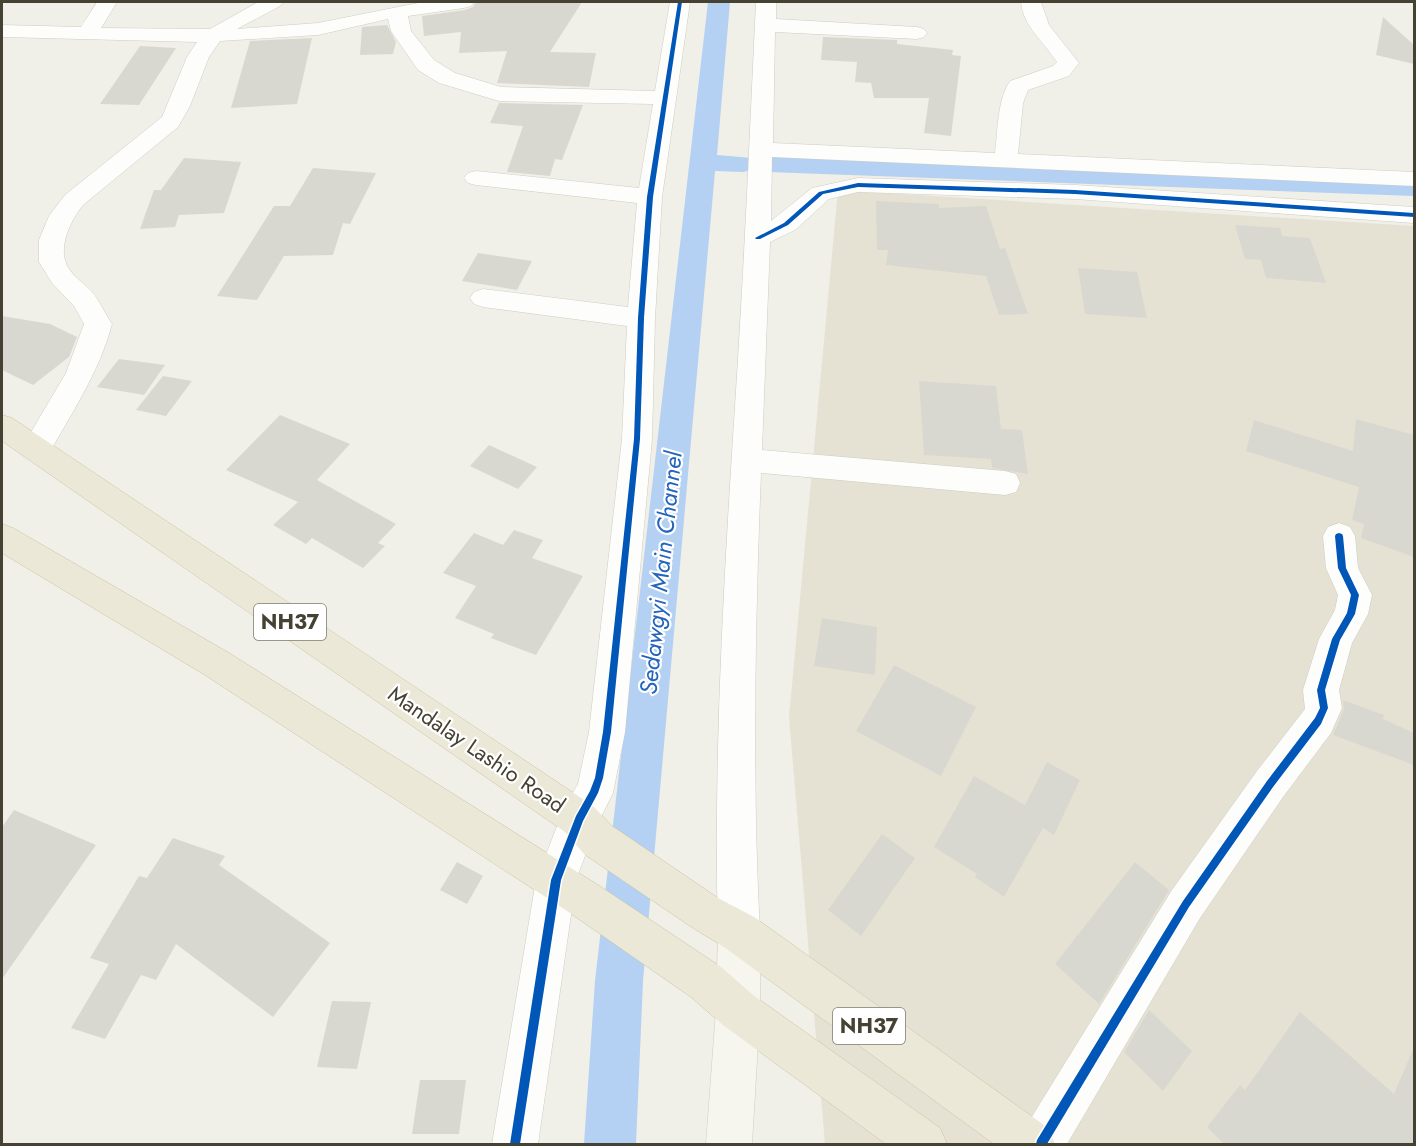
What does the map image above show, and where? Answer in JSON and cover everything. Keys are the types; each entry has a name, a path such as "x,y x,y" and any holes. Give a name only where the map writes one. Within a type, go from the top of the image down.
{"highway":[{"name":"Mandalay Lashio Road","path":"2,426 589,829 1032,1144"},
{"name":"NH37","path":"2,537 217,664 570,890 706,982 738,1010 924,1144"}],"street":[{"path":"87,33 107,2"},
{"path":"36,449 94,343 98,324 84,300 61,277 52,262 52,240 61,216 74,200 170,122 180,108 198,57 214,36 273,2"},
{"path":"2,31 214,36 318,29 398,11 464,2"},
{"path":"515,1144 570,890 589,829 606,732 637,439 640,318 650,196 680,2"},
{"path":"1006,161 1012,103 1018,86 1061,71 1068,63 1060,49 1043,31 1030,2"},
{"path":"398,11 400,31 409,44 426,65 447,78 499,94 664,98"},
{"path":"729,1144 738,1010 722,922 735,835 737,653 758,238 766,13 918,33"},
{"path":"760,149 1414,179"},
{"path":"476,178 650,196"},
{"path":"758,238 786,224 821,193 858,185 1075,192 1414,215"},
{"path":"483,298 640,318"},
{"path":"747,460 1005,483"},
{"path":"1041,1144 1186,904 1270,784 1318,721 1324,708 1321,690 1336,639 1352,614 1355,595 1342,568 1339,536"}],"shaded area":[{"path":"838,190 1414,226 1414,1144 825,1144 789,717"}],"building":[{"path":"476,2 582,2 550,52 596,53 589,87 497,83 507,51 459,53 461,32 424,36 422,16 465,10 473,7"},
{"path":"1383,17 1414,45 1414,64 1376,55"},
{"path":"387,25 396,42 393,54 360,55 362,27"},
{"path":"823,37 897,40 897,44 953,50 952,55 961,56 951,136 924,133 929,98 874,98 871,83 855,82 857,62 821,60"},
{"path":"312,38 297,104 231,108 250,41"},
{"path":"140,46 176,48 139,105 100,104"},
{"path":"499,103 583,105 562,160 555,159 550,176 507,172 523,126 490,123"},
{"path":"184,158 241,162 224,213 179,215 175,227 140,229 154,190 161,190"},
{"path":"313,168 376,173 350,224 343,223 333,255 284,256 257,300 217,296 274,206 290,206"},
{"path":"876,201 939,204 939,208 986,206 1000,249 1005,248 1028,314 999,315 986,276 886,265 888,250 877,250"},
{"path":"1235,225 1280,228 1282,236 1310,238 1326,283 1266,278 1261,260 1245,259"},
{"path":"478,253 532,261 517,290 462,281"},
{"path":"1078,268 1137,272 1147,318 1085,314"},
{"path":"2,316 50,324 77,337 69,357 33,385 2,370"},
{"path":"119,359 165,365 144,395 97,387"},
{"path":"163,376 192,381 166,416 136,410"},
{"path":"919,381 996,386 1001,429 1022,430 1028,474 992,468 991,459 924,455"},
{"path":"280,415 350,444 317,480 396,524 378,543 385,546 363,568 312,538 306,544 273,525 298,502 226,470"},
{"path":"1356,419 1414,435 1414,557 1361,538 1364,524 1352,520 1359,487 1246,451 1254,420 1353,451"},
{"path":"489,445 537,467 518,489 470,466"},
{"path":"514,530 543,540 532,558 583,576 536,655 491,638 494,634 455,618 476,586 443,573 474,533 503,545"},
{"path":"822,618 877,627 875,675 814,666"},
{"path":"894,665 976,707 941,776 856,731"},
{"path":"1343,700 1384,715 1383,719 1414,733 1414,765 1333,735 1344,709"},
{"path":"1047,762 1080,780 1054,835 1043,828 1004,897 975,877 977,874 934,847 974,776 1025,805"},
{"path":"14,810 96,845 2,979 2,827"},
{"path":"882,834 915,858 861,936 828,910"},
{"path":"173,838 225,856 219,865 330,943 273,1017 176,944 156,980 141,975 105,1039 71,1028 109,964 90,958 139,876 147,878"},
{"path":"457,862 483,876 467,904 440,890"},
{"path":"1135,862 1169,890 1099,1004 1055,964"},
{"path":"332,1001 371,1002 357,1069 317,1067"},
{"path":"1149,1010 1192,1051 1163,1091 1124,1052"},
{"path":"1300,1012 1394,1094 1414,1047 1414,1144 1224,1144 1207,1127 1240,1085 1245,1090"},
{"path":"420,1080 466,1080 459,1134 412,1134"}],"waterway":[{"name":"Sedawgyi Main Channel","path":"610,1144 619,981 719,2"},
{"path":"704,163 743,164"},
{"path":"769,164 1414,188"}],"cycle path":[{"path":"515,1144 556,880 579,819 594,793 607,732 637,439 641,318 650,197 680,2"},
{"path":"758,238 786,224 821,193 858,185 1075,192 1414,215"},
{"path":"1041,1144 1186,904 1270,784 1318,721 1324,708 1321,690 1336,639 1351,614 1355,595 1342,568 1339,536"}]}
